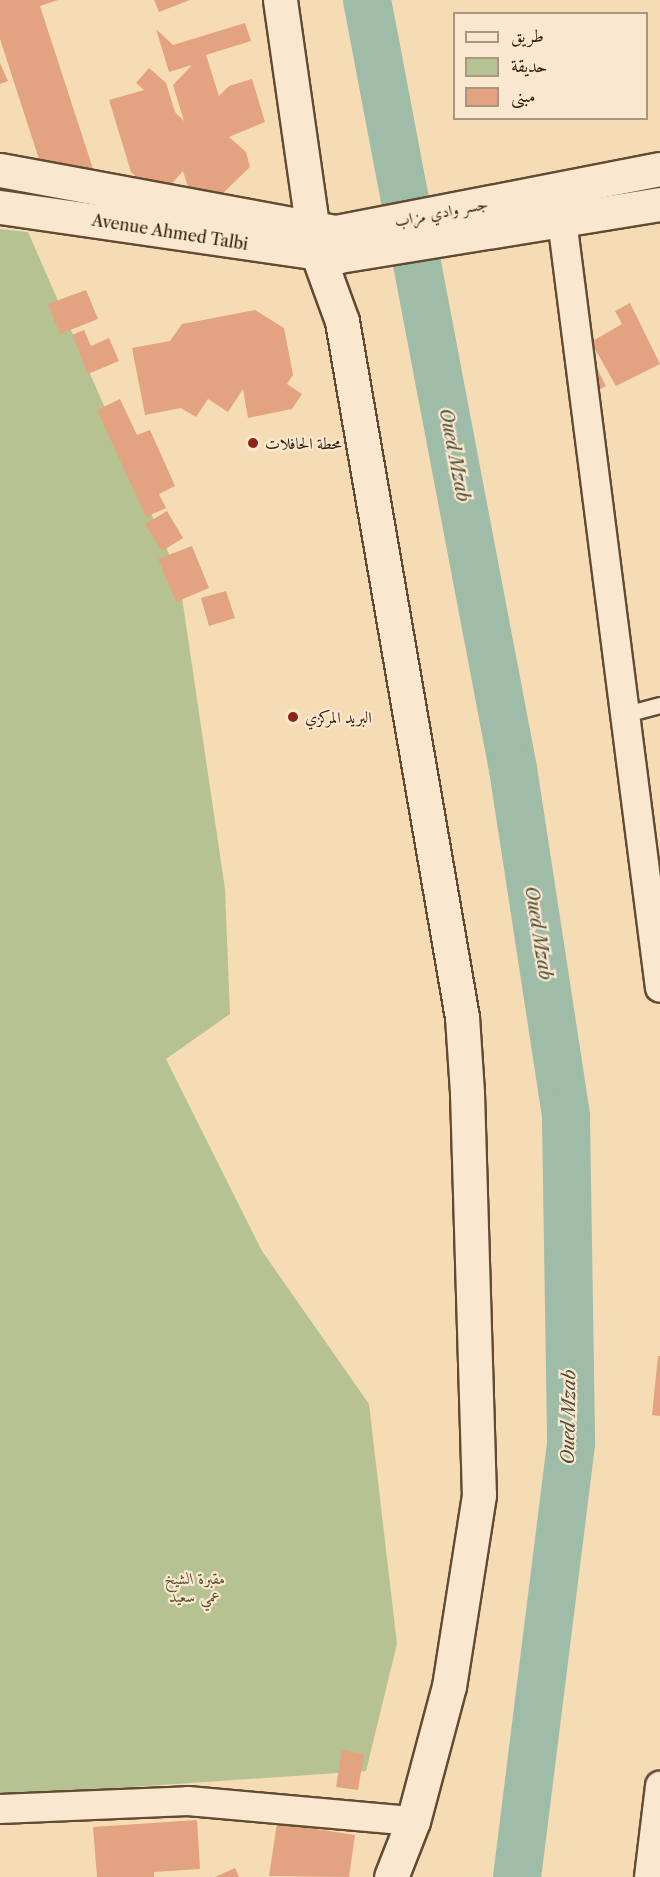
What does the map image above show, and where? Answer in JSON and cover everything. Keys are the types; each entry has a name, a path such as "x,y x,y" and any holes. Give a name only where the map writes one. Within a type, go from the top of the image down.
{"street":[{"path":"280,0 342,321 464,1050 479,1495 449,1686 413,1821 391,1877"},
{"path":"552,212 660,169"},
{"path":"0,170 326,243"},
{"path":"552,212 660,204"},
{"name":"Avenue Ahmed Talbi","path":"0,207 326,243"},
{"path":"552,212 626,714 660,988"},
{"name":"جسر وادي مزاب","path":"326,243 552,212"},
{"path":"649,1877 660,1786"},
{"path":"0,1809 188,1802 413,1821"}],"lane":[{"path":"626,714 660,705"}],"green space":[{"name":"مقبرة الشيخ عمي سعيد","path":"0,229 28,232 179,577 225,889 230,1014 166,1059 262,1251 369,1404 397,1644 366,1771 0,1796"}],"building":[{"path":"0,0 58,0 40,6 94,172 48,187 0,39"},
{"path":"154,0 190,0 159,12"},
{"path":"245,23 251,41 206,55 219,96 229,86 252,79 265,122 229,137 246,152 250,167 221,195 193,203 183,171 159,198 131,172 109,100 144,90 136,83 149,68 166,83 175,112 184,121 173,85 192,65 169,72 156,29 173,45"},
{"path":"0,63 8,81 0,84"},
{"path":"86,290 98,319 60,334 48,304"},
{"path":"630,303 660,364 616,386 591,342 622,324 615,311"},
{"path":"255,310 284,328 293,375 287,384 302,394 292,409 248,418 243,389 228,412 208,399 196,417 181,408 145,415 132,348 170,341 182,324"},
{"path":"84,330 91,346 109,338 119,361 88,374 72,335"},
{"path":"595,365 606,386 593,393"},
{"path":"120,399 137,435 150,430 175,486 159,494 166,508 146,517 97,410"},
{"path":"167,511 183,538 162,551 145,524"},
{"path":"192,546 209,588 176,602 158,559"},
{"path":"226,591 235,618 209,626 201,598"},
{"path":"658,1356 660,1356 660,1416 652,1415"},
{"path":"342,1750 364,1754 358,1790 336,1787"},
{"path":"197,1820 200,1869 154,1872 154,1877 97,1877 93,1827"},
{"path":"277,1823 355,1835 349,1877 269,1876"},
{"path":"235,1868 239,1877 215,1877"}],"waterway":[{"name":"Oued Mzab","path":"367,0 513,769 566,1117 571,1444 517,1877"}],"place":[{"name":"محطة الحافلات","path":"253,443"},
{"name":"البريد المركزي","path":"293,717"}]}
